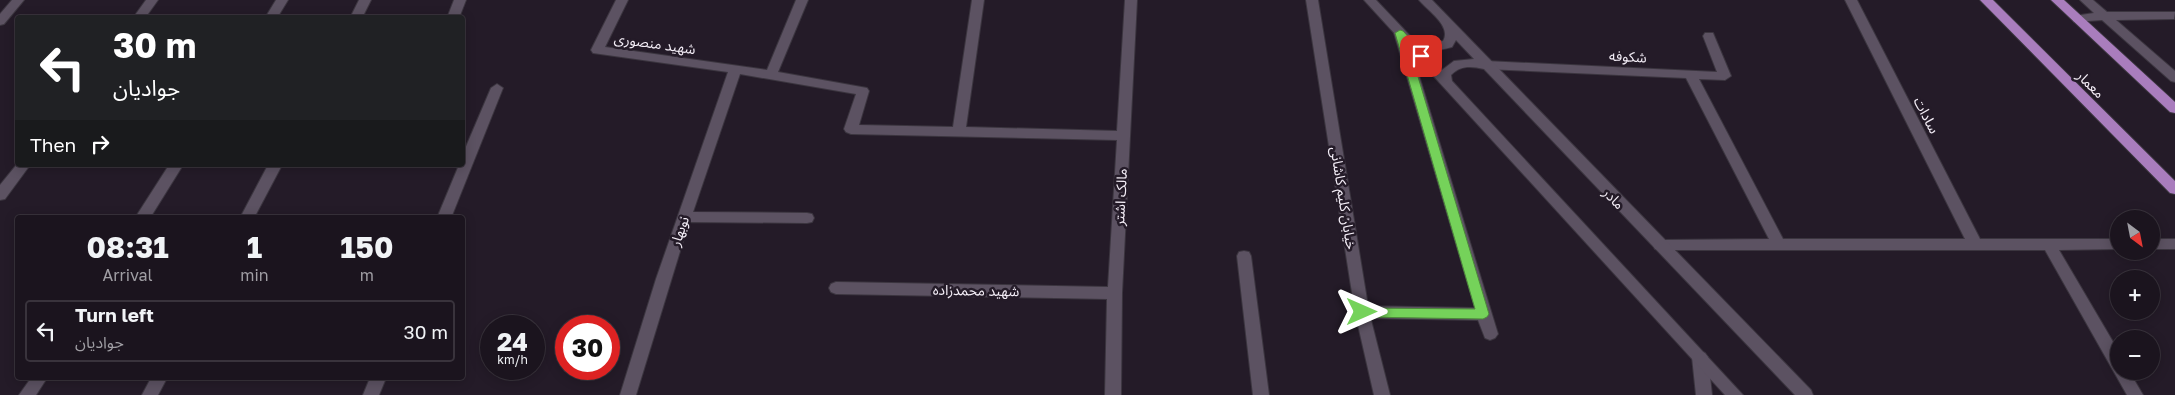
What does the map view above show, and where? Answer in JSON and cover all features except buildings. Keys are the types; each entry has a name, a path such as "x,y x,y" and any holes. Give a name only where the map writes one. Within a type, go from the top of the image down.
{"main road":[{"name":"معمار","path":"1986,0 2175,189"},
{"path":"2057,0 2175,108"}],"street":[{"path":"0,21 18,0"},
{"path":"141,15 152,0"},
{"path":"273,15 282,0"},
{"path":"358,15 365,0"},
{"path":"454,15 460,0"},
{"name":"شهید منصوری","path":"622,0 598,50 735,68"},
{"path":"771,75 802,0"},
{"path":"959,132 978,0"},
{"name":"مالک اشتر","path":"1113,395 1115,293 1131,0"},
{"name":"خیابان کلیم کاشانی","path":"1312,0 1362,312 1382,395"},
{"path":"1370,0 1735,395"},
{"name":"مادر","path":"1424,0 1805,395"},
{"name":"سادات","path":"1851,0 1976,244"},
{"path":"2086,0 2175,78"},
{"path":"2078,19 2104,16 2174,14"},
{"path":"1405,38 1423,47 1437,48 1448,44 1452,37 1451,26"},
{"name":"شکوفه","path":"1446,82 1445,74 1450,66 1467,62 1486,65 1725,76 1709,36"},
{"path":"1405,38 1490,334"},
{"path":"735,68 862,91 851,129 1124,136"},
{"name":"نوبهار","path":"628,395 663,280 735,68"},
{"path":"1690,74 1779,244"},
{"path":"465,166 497,88"},
{"path":"0,195 21,167"},
{"path":"144,215 175,167"},
{"path":"248,215 274,167"},
{"path":"445,215 465,167"},
{"path":"684,217 807,218"},
{"path":"2049,244 2110,351"},
{"path":"1660,245 2110,244"},
{"path":"2160,244 2175,244"},
{"path":"1244,256 1261,395"},
{"name":"شهید محمدزاده","path":"836,288 1115,293"},
{"path":"1362,312 1483,314"},
{"path":"1700,357 1704,395"},
{"path":"28,395 38,380"},
{"path":"150,395 158,380"},
{"path":"371,395 377,380"},
{"path":"2126,380 2135,395"}],"route":[{"path":"1362,312 1483,314 1400,33 1421,56"}]}
